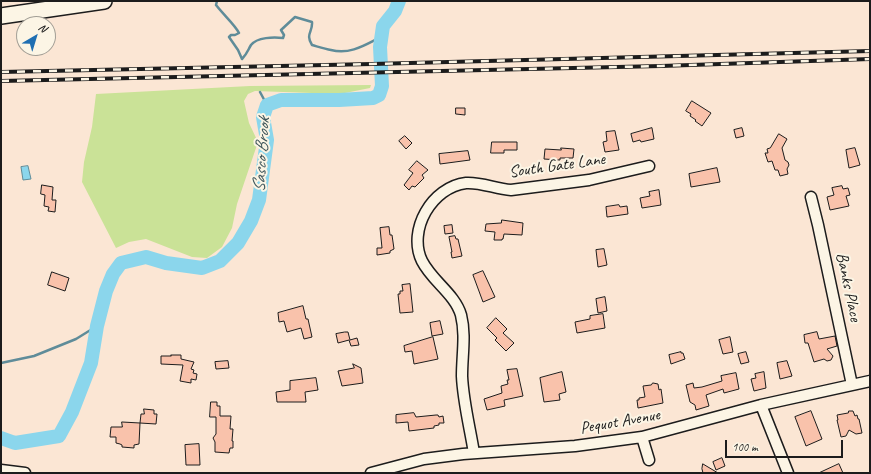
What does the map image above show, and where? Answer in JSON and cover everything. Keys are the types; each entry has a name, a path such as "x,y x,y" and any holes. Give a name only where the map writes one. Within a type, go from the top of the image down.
{"highway":[{"path":"1,16 104,1"}],"street":[{"name":"South Gate Lane","path":"474,453 462,377 463,327 460,313 445,290 431,275 422,262 418,245 421,218 437,196 465,183 511,190 589,180 649,166"},
{"name":"Banks Place","path":"811,197 852,385"},
{"name":"Pequot Avenue","path":"371,473 424,459 474,453 575,446 642,437 761,405 870,381"},
{"path":"761,405 788,473"},
{"path":"642,437 649,460"},
{"path":"1,470 25,473"}],"green space":[{"path":"371,85 370,88 340,94 255,91 248,94 244,101 249,123 258,142 237,204 232,228 222,247 207,258 192,257 146,239 129,242 116,248 82,182 84,162 92,127 96,94 250,86"}],"water":[{"path":"28,166 31,179 23,180 21,167"}],"building":[{"path":"692,101 711,113 702,126 690,116 691,114 686,111"},
{"path":"456,108 465,108 465,115 456,114"},
{"path":"652,128 654,139 633,142 631,134"},
{"path":"742,128 744,136 736,138 734,130"},
{"path":"615,131 619,150 605,152 603,142 607,141 606,132"},
{"path":"779,134 787,139 782,148 785,160 789,165 787,169 788,174 780,176 778,170 775,170 772,161 768,162 765,153 768,153 767,149 770,148"},
{"path":"405,136 412,143 406,149 399,141"},
{"path":"492,142 517,142 517,150 504,150 504,153 491,153"},
{"path":"561,148 574,149 573,158 560,158 560,160 544,159 545,149 561,150"},
{"path":"855,148 860,165 849,168 846,150"},
{"path":"468,151 470,160 440,164 439,154"},
{"path":"417,161 428,170 422,175 424,178 415,187 412,186 409,190 404,185 413,173 409,170"},
{"path":"717,168 720,182 691,187 689,174"},
{"path":"42,185 53,187 52,200 56,200 55,212 48,211 49,207 44,206 45,195 41,194"},
{"path":"842,186 843,189 848,188 850,195 846,196 849,206 830,210 827,197 834,195 832,188"},
{"path":"659,190 661,205 642,208 640,198 650,196 649,192"},
{"path":"619,205 620,207 627,206 628,214 607,217 606,207"},
{"path":"502,220 523,223 522,235 504,234 502,240 494,240 495,232 485,231 486,224 501,223"},
{"path":"452,225 453,233 445,234 444,226"},
{"path":"389,227 394,249 390,251 390,253 377,255 377,248 382,248 380,228"},
{"path":"455,236 456,239 458,239 462,256 452,258 449,237"},
{"path":"604,249 607,265 598,267 596,250"},
{"path":"483,271 495,297 483,302 473,275"},
{"path":"52,272 69,278 65,291 48,285"},
{"path":"410,284 413,312 400,313 398,294 400,294 400,291 403,291 402,285"},
{"path":"605,297 607,311 598,313 596,299"},
{"path":"303,306 312,337 304,339 301,328 287,332 284,321 279,322 278,313"},
{"path":"603,314 605,328 577,333 575,322 590,319 590,316"},
{"path":"496,318 507,329 503,333 514,343 506,351 495,340 497,338 487,328"},
{"path":"440,321 443,334 432,336 430,323"},
{"path":"348,332 350,340 357,338 359,345 351,346 349,340 338,343 336,334"},
{"path":"817,332 819,339 835,336 837,346 827,349 833,356 831,360 827,361 824,359 814,362 808,343 805,343 804,335"},
{"path":"433,337 438,359 414,364 412,351 405,352 404,346"},
{"path":"730,337 733,352 723,354 719,340"},
{"path":"681,352 683,353 685,359 671,364 669,355"},
{"path":"746,352 749,362 741,364 738,354"},
{"path":"181,355 181,359 194,362 191,369 194,370 193,373 197,374 196,380 191,379 191,383 180,381 183,365 161,364 161,356"},
{"path":"228,361 229,368 216,369 215,362"},
{"path":"787,361 792,376 780,379 777,363"},
{"path":"353,364 361,368 363,383 342,386 338,371 354,368"},
{"path":"517,369 523,396 504,400 505,406 487,410 484,399 502,393 501,386 508,384 507,380 509,380 507,370"},
{"path":"562,372 566,392 559,394 560,400 544,402 540,378"},
{"path":"764,372 766,388 754,391 751,379 756,378 755,374"},
{"path":"736,373 739,389 724,393 723,389 706,395 709,406 696,410 695,405 690,402 686,385 693,383 694,388 702,387 722,381 721,376"},
{"path":"316,378 318,390 305,392 306,402 277,402 276,392 290,390 290,381"},
{"path":"653,383 658,384 659,390 661,389 663,403 638,408 637,400 645,397 643,386 651,385"},
{"path":"211,402 217,402 217,406 220,406 220,416 231,416 230,429 233,429 233,448 230,448 229,453 215,452 215,442 213,438 216,434 216,417 210,417"},
{"path":"144,409 154,410 154,414 157,414 156,424 140,423 141,414 144,414"},
{"path":"811,411 822,439 806,446 795,417"},
{"path":"849,411 853,411 855,416 857,415 862,433 856,434 849,430 846,436 841,437 837,415 848,413"},
{"path":"414,413 416,417 436,415 439,417 443,416 444,423 439,423 439,425 434,426 434,428 409,431 408,422 396,423 396,415"},
{"path":"122,422 140,423 139,444 134,445 134,448 122,447 122,445 116,443 116,437 110,437 111,427 122,427"},
{"path":"199,444 200,465 186,465 185,445"},
{"path":"722,458 725,466 716,470 713,462"},
{"path":"703,464 718,473 703,473"},
{"path":"839,464 843,473 819,473"}],"waterway":[{"path":"217,1 216,5 239,33 229,37 242,59 251,45 257,40 283,38 284,35 281,30 295,17 312,22 309,36 312,45 326,49 338,51 351,50 381,37"},
{"name":"Sasco Brook","path":"1,438 15,443 59,436 72,412 91,363 97,326 106,291 113,274 121,263 146,257 166,263 202,268 220,261 238,243 251,221 259,200 267,140 263,117 267,105 281,100 339,100 373,98 379,95 382,86 380,47 383,26 395,11 399,1"},
{"path":"260,92 267,105"},
{"name":"Sasco Brook","path":"1,363 34,356 76,339 97,326"}],"railway":[{"path":"1,72 870,51"},
{"path":"1,81 661,66 870,59"}]}
